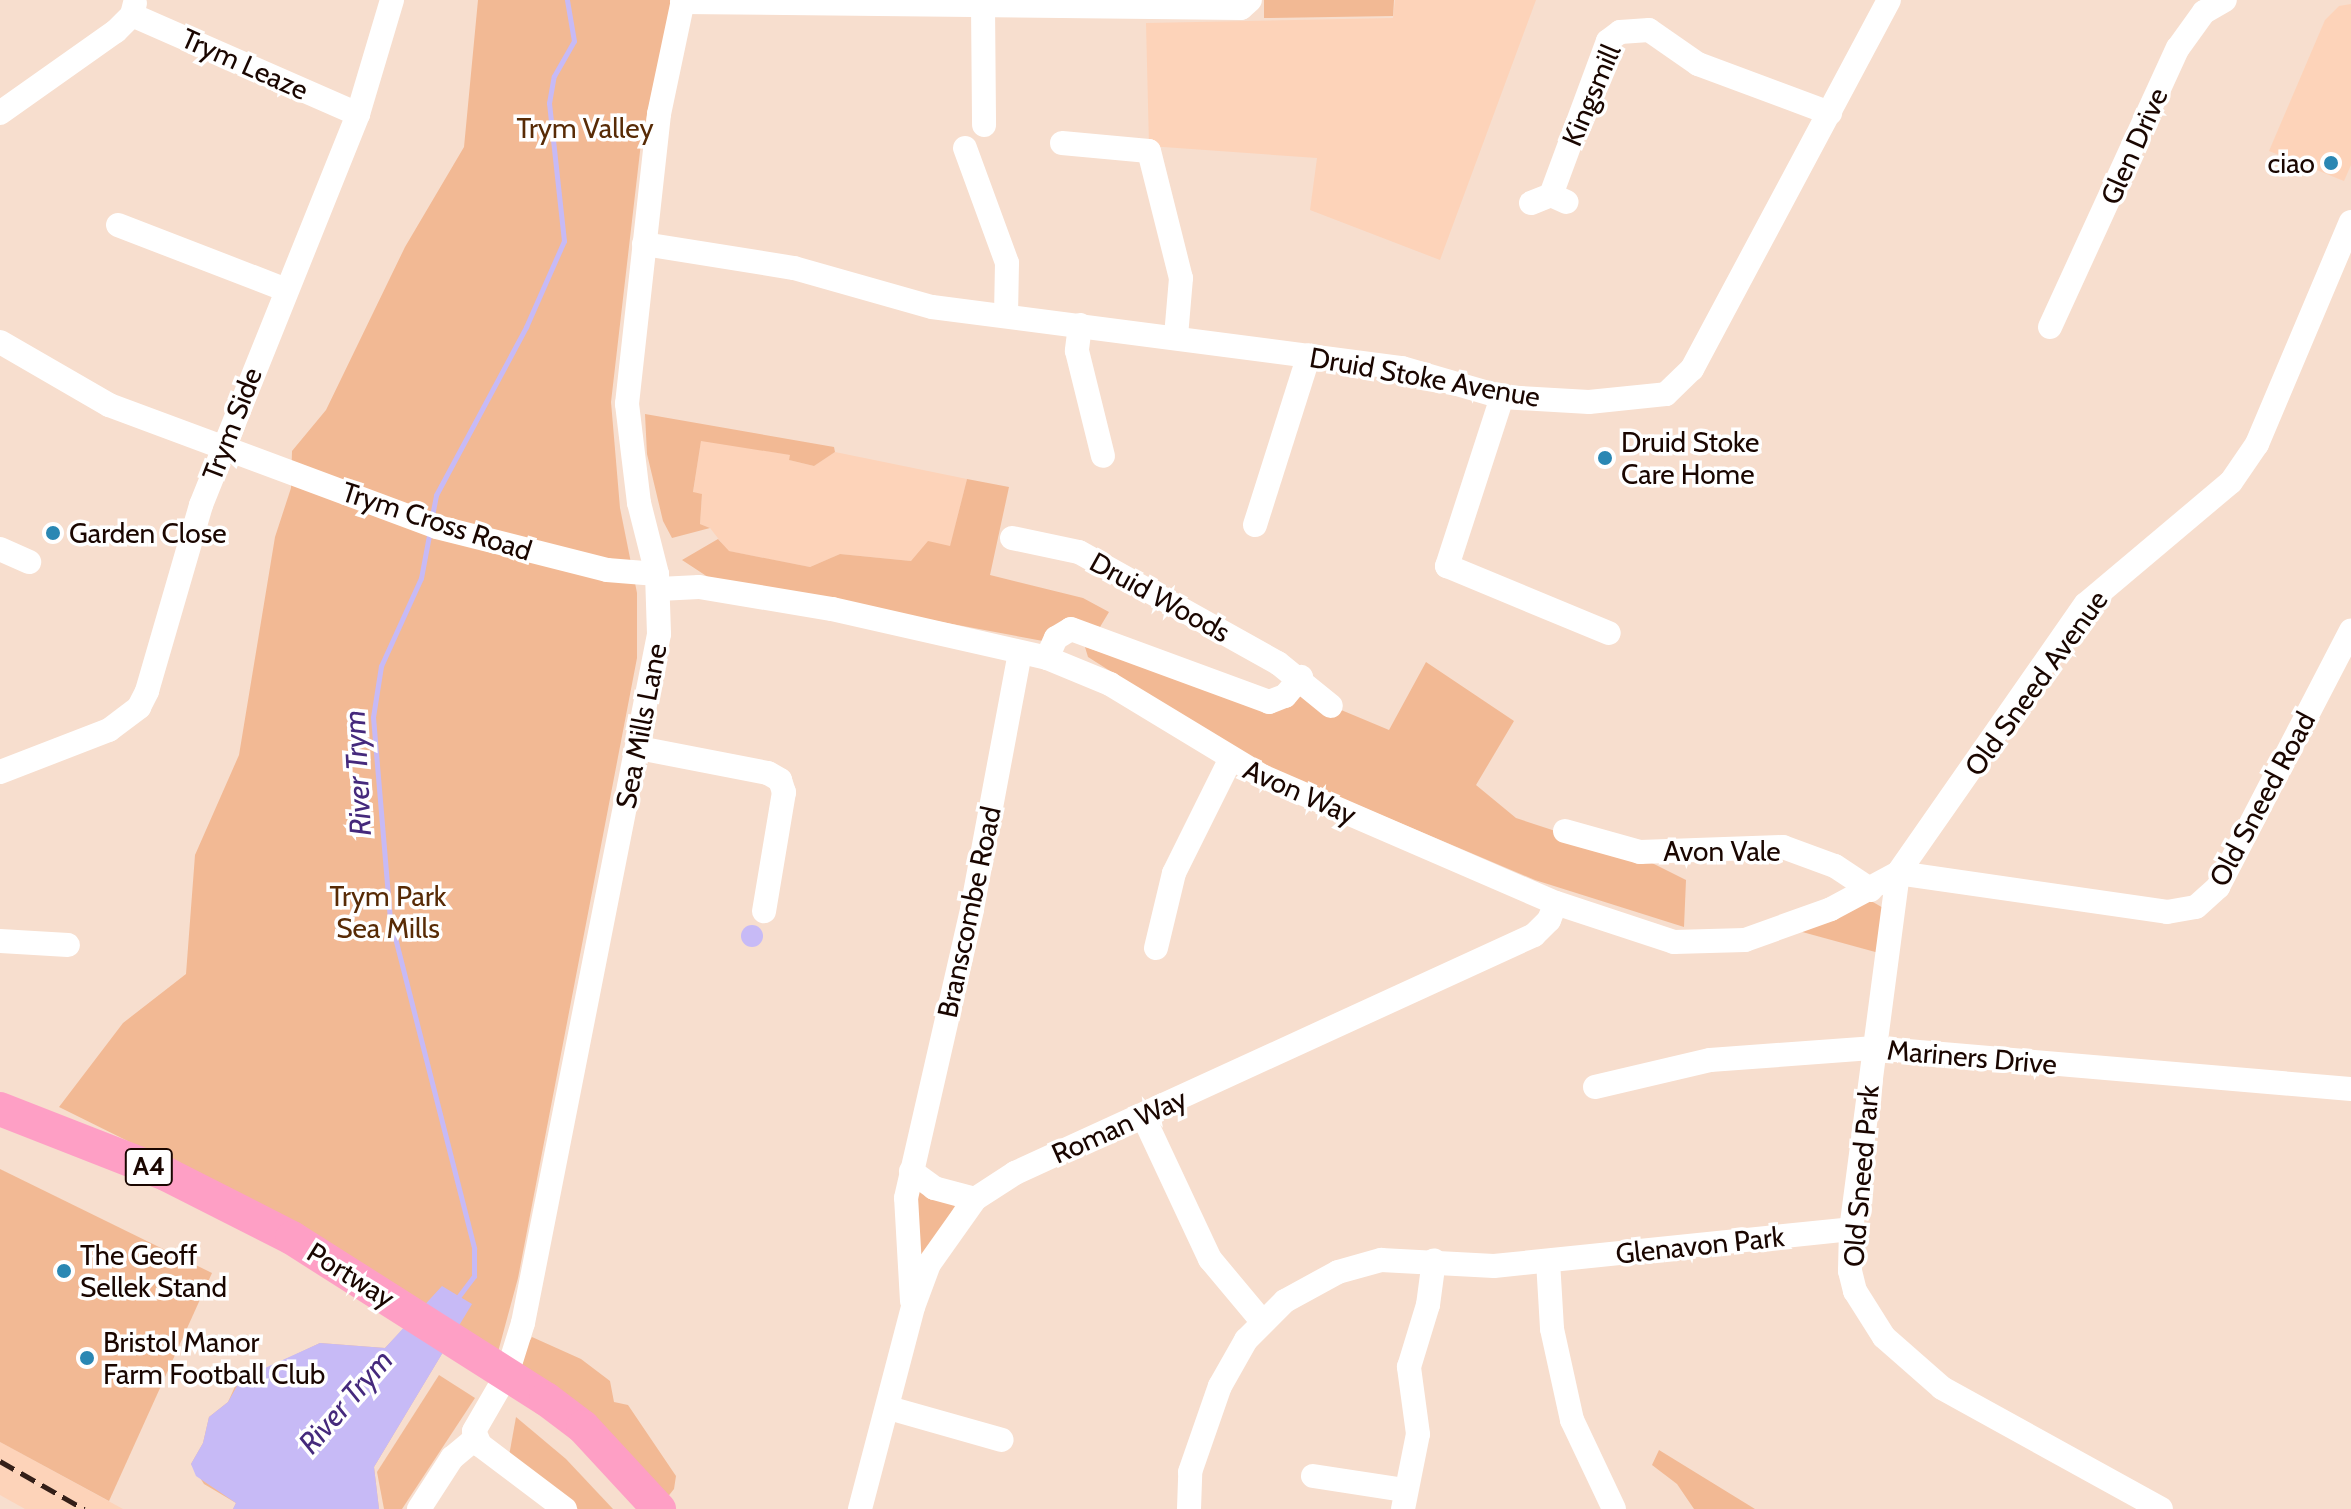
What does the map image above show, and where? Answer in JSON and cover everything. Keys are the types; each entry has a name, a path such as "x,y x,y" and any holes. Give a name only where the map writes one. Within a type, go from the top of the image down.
{"highway":[{"name":"Portway","path":"0,1109 166,1174 285,1245 523,1394 583,1427 659,1509"},
{"name":"Portway","path":"0,1130 285,1245"},
{"name":"Portway","path":"523,1394 636,1509"}],"street":[{"name":"Trym Side","path":"0,772 109,730 139,707 154,677 222,449 284,289 358,114 392,0"},
{"name":"Druid Stoke Avenue","path":"644,244 794,268 932,307 1176,336 1402,368 1502,397 1589,402 1666,394 1679,384 1830,113 1889,0"},
{"name":"Glen Drive","path":"2051,310 2178,48 2204,12 2225,0"},
{"path":"682,1 983,5 1038,2 1248,3"},
{"name":"Sea Mills Lane","path":"419,1509 452,1458 476,1438 476,1421 507,1374 523,1323 639,748 659,634 657,576 628,435 644,244 659,114 682,1"},
{"path":"983,5 990,114"},
{"name":"Trym Leaze","path":"133,8 358,114"},
{"path":"0,113 133,8"},
{"name":"Kingsmill","path":"1549,200 1608,41 1620,32 1649,30 1698,64 1830,113"},
{"path":"1062,143 1149,151 1164,173 1181,278 1176,336"},
{"path":"976,157 1007,263 1006,315"},
{"name":"Old Sneed Avenue","path":"1898,873 2086,604 2231,482 2257,444 2351,222"},
{"path":"118,225 284,289"},
{"path":"1080,325 1077,351 1092,443"},
{"name":"Trym Cross Road","path":"0,342 109,405 427,524 607,570 657,576"},
{"path":"1257,526 1309,355"},
{"path":"1502,397 1447,566 1609,633"},
{"name":"Druid Woods","path":"1012,538 1079,552 1301,677 1331,706"},
{"path":"0,549 29,562"},
{"name":"Avon Way","path":"657,576 699,587 832,609 1047,658 1110,684 1230,760 1556,903 1644,935 1707,945 1778,930 1871,890 1898,873"},
{"name":"Druid Woods","path":"1047,658 1056,638 1071,629 1269,702 1285,696 1301,677"},
{"name":"Old Sneed Road","path":"1898,873 2167,912 2196,907 2218,887 2351,630"},
{"name":"Branscombe Road","path":"913,1307 905,1223 911,1171 972,909 1020,652"},
{"path":"639,748 768,773 780,780 784,792 772,902"},
{"path":"1156,948 1174,873 1230,760"},
{"name":"Avon Vale","path":"1565,831 1640,852 1783,847 1835,866 1871,890"},
{"name":"Old Sneed Park","path":"1898,873 1872,1048 1851,1229 1850,1271 1855,1291 1884,1337 1942,1388 2161,1509"},
{"name":"Roman Way","path":"860,1509 889,1408 913,1307 936,1252 975,1199 1015,1173 1534,935 1549,920 1556,903"},
{"path":"0,941 68,945"},
{"name":"Mariners Drive","path":"1595,1087 1710,1060 1872,1048 2351,1089"},
{"path":"1143,1116 1210,1259 1261,1320"},
{"path":"911,1171 934,1188 975,1199"},
{"name":"Glenavon Park","path":"1189,1509 1190,1472 1220,1386 1261,1320 1338,1272 1381,1260 1434,1260 1482,1266 1851,1229"},
{"path":"1313,1476 1404,1500 1418,1434 1410,1359 1428,1305 1434,1260"},
{"path":"1548,1261 1552,1329 1572,1420 1614,1509"},
{"path":"889,1408 1002,1440"},
{"path":"476,1438 565,1509"}],"shaded area":[{"path":"1395,0 1536,0 1440,260 1310,210 1317,158 1149,146 1146,23 1393,18"},
{"path":"2351,4 2351,165 2344,181 2269,151 2325,20 2339,6"},
{"path":"701,440 791,455 789,460 814,466 835,452 967,479 950,547 911,561 840,554 810,567 728,551 710,528 700,524 702,494 693,493"},
{"path":"0,1442 123,1509 25,1509 0,1495"}],"green space":[{"name":"Trym Park Sea Mills","path":"478,0 672,0 641,143 611,402 620,508 637,593 637,658 518,1278 498,1352 458,1327 374,1467 379,1509 233,1509 236,1503 204,1484 191,1464 203,1443 209,1417 228,1402 237,1382 320,1343 385,1348 425,1306 255,1204 59,1107 123,1023 186,974 195,855 239,755 275,537 291,488 292,451 326,410 405,247 464,147"},
{"path":"1264,0 1394,0 1393,16 1264,18"},
{"path":"645,414 834,447 835,452 814,466 789,460 790,455 701,441 693,492 702,494 700,524 710,528 672,538 663,521 647,454"},
{"path":"967,479 1009,487 990,575 1083,598 1109,612 1100,627 1073,621 1043,641 711,579 682,560 718,539 729,551 810,567 840,554 911,561 928,541 950,546"},
{"path":"1085,647 1255,703 1303,694 1389,730 1426,662 1514,721 1476,785 1516,818 1650,862 1686,880 1684,927 1535,880 1249,759 1088,657"},
{"path":"1866,898 1885,909 1879,953 1795,930"},
{"name":"Bristol Manor Farm Football Club","path":"0,1169 212,1273 109,1501 0,1442"},
{"path":"920,1191 956,1204 919,1270 916,1195"},
{"path":"532,1337 581,1359 610,1381 614,1402 628,1405 676,1476 674,1489 666,1499 517,1362"},
{"path":"439,1375 475,1398 402,1509 384,1509 377,1472"},
{"path":"516,1417 566,1459 613,1509 578,1509 509,1456"},
{"path":"1659,1450 1755,1509 1694,1509 1677,1484 1652,1465"}],"water":[{"path":"748,925 756,925 763,936 756,947 748,947 741,940 741,932"},
{"path":"442,1286 472,1304 374,1467 379,1509 233,1509 236,1503 196,1476 191,1464 203,1443 209,1417 228,1402 241,1379 320,1343 385,1348"}],"waterway":[{"name":"River Trym","path":"432,516 436,495 526,327 564,241 549,103 554,76 574,41 567,0"},
{"name":"River Trym","path":"430,530 421,578 381,666 373,717 390,918 474,1248 474,1276 458,1297"}],"railway":[{"path":"0,1461 84,1509"}],"place":[{"name":"ciao","path":"2331,163"},
{"name":"Druid Stoke Care Home","path":"1605,458"},
{"name":"Garden Close","path":"53,533"},
{"name":"The Geoff Sellek Stand","path":"64,1271"},
{"name":"Bristol Manor Farm Football Club","path":"87,1358"}],"park label":[{"name":"Trym Valley","path":"585,128"}]}
